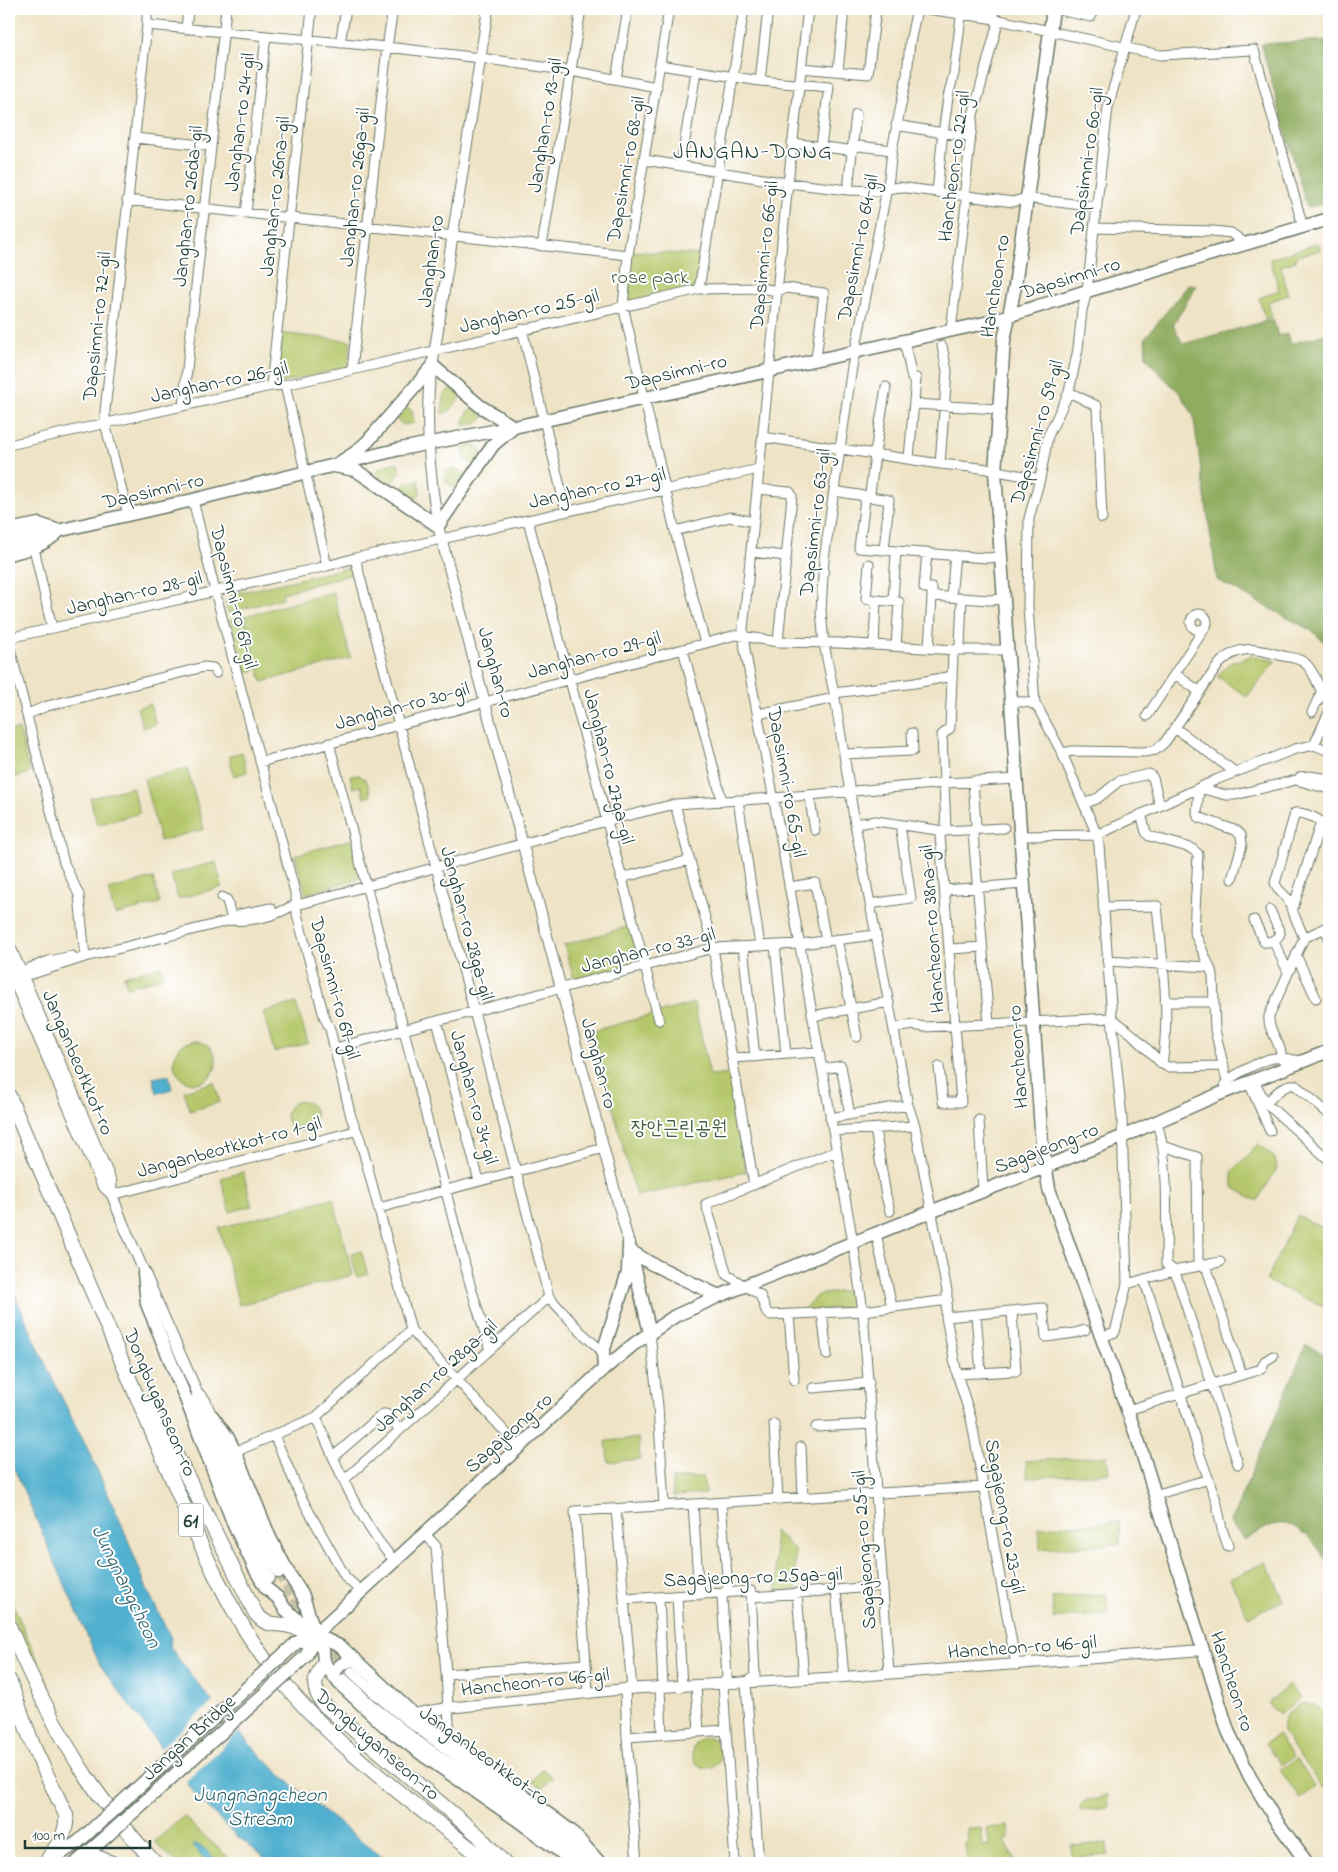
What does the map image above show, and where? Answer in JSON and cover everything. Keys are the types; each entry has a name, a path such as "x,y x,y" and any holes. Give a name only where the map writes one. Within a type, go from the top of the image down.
{"highway":[{"name":"Dongbuganseon-ro","path":"9,1096 128,1377 227,1599 268,1663 290,1691 329,1733 489,1863"},
{"path":"128,1377 156,1417 256,1614 260,1619 270,1624 282,1624 315,1634"},
{"path":"9,1626 44,1704 78,1763 100,1796 156,1863"},
{"path":"324,1663 315,1680 316,1691 323,1704 478,1835 504,1863"},
{"path":"9,1680 34,1748 66,1815 67,1825 64,1837 46,1863"},
{"path":"85,1863 99,1858 112,1863"}],"main road":[{"name":"Hancheon-ro","path":"1054,9 1014,286 1004,340 995,472 1042,1144 1048,1189 1128,1410 1228,1731 1240,1758 1275,1819 1307,1863"},
{"name":"Dapsimni-ro","path":"9,542 429,444 985,323 1329,219"},
{"path":"433,366 480,406 514,427 493,445 438,526 355,470 334,466 356,452 368,441 433,366"},
{"path":"9,530 39,524 59,531"},
{"path":"9,554 34,548 45,543 59,531"},
{"name":"Sagajeong-ro","path":"283,1655 296,1644 315,1634 604,1369 634,1344 675,1316 743,1286 853,1242 1122,1138 1217,1095 1329,1051"},
{"path":"630,1248 650,1263 719,1296"},
{"path":"604,1369 603,1352 628,1272 630,1248"},
{"name":"Janghan-ro","path":"630,1248 650,1333"},
{"path":"144,1272 147,1304 186,1398 234,1525 255,1569 276,1578 303,1596 315,1634 323,1650 324,1663 343,1676"},
{"path":"212,1416 228,1438 235,1452 262,1520 276,1578 278,1598 284,1609 315,1634 341,1647 413,1714 571,1831 595,1863"},
{"name":"Sagajeong-ro","path":"294,1667 306,1656 315,1634"},
{"name":"Jangan Bridge","path":"46,1863 78,1842 283,1655"},
{"path":"343,1676 335,1670 340,1664 355,1659"},
{"name":"Jangan Bridge","path":"76,1863 294,1667"},
{"path":"343,1676 339,1683 363,1707 423,1755 567,1857 581,1863"}],"street":[{"name":"Dapsimni-ro 72-gil","path":"128,515 105,423 105,411 148,9"},
{"path":"186,29 188,9"},
{"name":"Janghan-ro 26da-gil","path":"183,406 226,9"},
{"name":"Janghan-ro 26na-gil","path":"271,386 312,9"},
{"path":"340,43 346,9"},
{"name":"Janghan-ro 26ga-gil","path":"352,370 387,47 393,9"},
{"name":"Janghan-ro","path":"488,9 429,387 427,424 433,495 438,526 630,1248"},
{"name":"Janghan-ro 13-gil","path":"542,246 580,9"},
{"path":"616,80 628,9"},
{"name":"Dapsimni-ro 68-gil","path":"669,9 628,255 623,306 675,531 706,643"},
{"path":"699,289 744,9"},
{"path":"760,82 768,9"},
{"name":"Dapsimni-ro 66-gil","path":"769,370 792,143 808,9"},
{"path":"838,71 844,9"},
{"path":"801,68 868,74 876,9"},
{"name":"Dapsimni-ro 64-gil","path":"854,351 887,189 896,125 917,9"},
{"path":"927,9 962,12 1123,49 1160,55 1254,50 1303,227"},
{"name":"Hancheon-ro 22-gil","path":"951,330 966,197 970,136 978,90 997,26 992,9"},
{"path":"1054,9 1091,17 1093,9"},
{"name":"Dapsimni-ro 60-gil","path":"1087,291 1108,107 1123,49 1136,9"},
{"path":"937,193 943,133 962,23 962,12"},
{"path":"147,25 387,47 480,58 571,71 657,87"},
{"name":"Janghan-ro 24-gil","path":"246,213 266,36"},
{"path":"660,65 760,82 829,87 821,146"},
{"path":"681,166 696,71"},
{"path":"848,190 856,114"},
{"path":"896,125 970,136"},
{"path":"135,138 211,146"},
{"path":"792,143 848,150 853,148"},
{"name":"Dapsimni-ro 64-gil","path":"853,148 859,146 892,150"},
{"path":"645,160 788,183 848,190 877,191 899,187 1013,202 1026,198 1097,207"},
{"name":"Janghan-ro 24-gil","path":"127,200 628,255"},
{"name":"Dapsimni-ro","path":"1094,228 1213,231 1231,233 1246,244"},
{"name":"Janghan-ro 25-gil","path":"436,349 699,289 760,288 778,291"},
{"path":"778,291 786,288 824,293 816,359"},
{"name":"Dapsimni-ro 59-gil","path":"1035,704 1029,616 1029,518 1040,480 1048,436 1069,392 1078,349 1082,310 1087,291"},
{"path":"522,329 566,511"},
{"path":"904,340 912,378 916,378 909,459"},
{"path":"940,464 948,371 942,346"},
{"name":"Janghan-ro 26-gil","path":"9,445 271,386 285,385 352,370 436,349"},
{"name":"Dapsimni-ro 63-gil","path":"854,351 821,592 824,644 835,695 875,935 931,1212"},
{"name":"Dapsimni-ro 65-gil","path":"769,370 743,629 853,1242"},
{"path":"285,385 327,566"},
{"path":"886,387 870,493 865,499 859,548 986,558 1001,557"},
{"path":"1069,392 1097,406 1102,518"},
{"path":"914,404 998,409"},
{"path":"763,437 940,464 981,468 1040,480"},
{"name":"Janghan-ro 27-gil","path":"442,539 760,469"},
{"path":"758,488 790,492 792,496 778,642"},
{"path":"834,491 889,500 884,550"},
{"name":"Dapsimni-ro 69-gil","path":"193,500 215,591 296,896 294,906 298,914 324,1016 335,1048 355,1131 360,1139 412,1330 520,1447"},
{"path":"675,531 730,517 754,522"},
{"name":"Janghan-ro 27ga-gil","path":"528,520 659,1020"},
{"name":"Janghan-ro 28-gil","path":"9,638 442,539"},
{"path":"34,548 52,628"},
{"path":"751,552 785,556"},
{"path":"896,552 896,646"},
{"path":"927,552 924,588 932,588 929,648"},
{"path":"951,597 955,555"},
{"name":"Janghan-ro 28ga-gil","path":"355,558 549,1297 580,1331 603,1352"},
{"path":"868,564 866,599 896,602"},
{"path":"932,596 990,600 1004,599"},
{"path":"944,831 946,828 942,735 950,728 953,654 960,646 962,598"},
{"path":"874,645 876,600"},
{"path":"1147,716 1206,626"},
{"name":"Janghan-ro 29-gil","path":"485,701 736,635 778,642 956,650 1006,650"},
{"path":"9,644 64,863 79,895 85,957"},
{"name":"Janghan-ro 29-gil","path":"683,649 722,801"},
{"path":"1062,753 1073,751 1144,752 1156,750 1165,742 1225,658 1230,654 1248,649 1257,649 1303,661 1329,702"},
{"path":"28,714 47,706 204,667 213,668 216,673"},
{"path":"1175,674 1200,692"},
{"path":"758,714 835,695 952,676"},
{"path":"1312,712 1322,691"},
{"name":"Janghan-ro 30-gil","path":"260,762 485,701"},
{"path":"1011,702 1035,704 1062,753 1097,835 1122,1138"},
{"path":"1314,745 1329,712"},
{"path":"1175,728 1235,772"},
{"path":"844,754 913,751 912,733"},
{"name":"Janghan-ro 30-gil","path":"329,743 403,1030"},
{"path":"1020,836 1097,835 1218,779 1295,749 1314,745 1329,751"},
{"path":"1084,804 1098,798 1119,781 1148,774 1151,775 1160,806"},
{"path":"1199,788 1226,795 1235,795 1306,776 1329,780"},
{"path":"14,974 32,974 48,970 51,967 85,957 232,920 241,914 282,905 294,906 675,804 1016,779"},
{"path":"1296,780 1329,789"},
{"path":"973,781 976,826 972,833 988,1024"},
{"path":"1199,788 1198,817 1237,831 1241,835 1242,845 1232,879"},
{"path":"808,795 815,830"},
{"path":"738,800 760,946"},
{"path":"675,804 713,948 754,1185"},
{"path":"1292,911 1321,822 1318,819 1298,812 1294,813 1275,883 1278,889 1285,895 1292,911 1304,938"},
{"path":"1141,814 1148,835 1190,848 1198,854 1194,931 1214,979 1215,1030 1227,1080"},
{"path":"855,824 876,821 944,831 1004,828"},
{"path":"870,904 911,898 900,825"},
{"name":"Hancheon-ro 38na-gil","path":"939,1067 942,1102 961,1102 940,835 944,831"},
{"path":"621,878 690,860"},
{"path":"789,887 815,883 826,941"},
{"path":"945,890 1024,884"},
{"path":"222,898 227,900 232,920"},
{"path":"1103,907 1157,906 1165,1002 1166,1038 1162,1064"},
{"path":"1254,920 1264,942 1267,943 1279,937 1280,933 1270,910"},
{"path":"1281,1059 1281,1052 1268,1021 1304,938 1327,927 1329,938"},
{"name":"Janghan-ro 33-gil","path":"561,988 713,948 800,944 875,935"},
{"path":"837,939 857,1037"},
{"path":"1273,940 1288,972"},
{"name":"Janganbeotkkot-ro","path":"9,944 14,974 111,1181 112,1195 144,1272 197,1392 205,1400 212,1416 276,1578"},
{"path":"774,945 786,1054"},
{"name":"Janghan-ro 33-gil","path":"743,947 755,1057"},
{"path":"950,949 982,947"},
{"path":"1296,955 1316,998"},
{"path":"14,974 60,958 85,957"},
{"path":"1107,961 1209,967"},
{"name":"Janghan-ro 34-gil","path":"335,1048 561,988"},
{"path":"812,1016 889,1002"},
{"path":"1165,1002 1214,1002"},
{"path":"894,1028 914,1025 924,1027 956,1026 1112,1018 1162,1064 1168,1067 1224,1066"},
{"name":"Janghan-ro 34-gil","path":"437,1021 479,1181"},
{"path":"403,1030 447,1190 468,1277 490,1350"},
{"path":"732,1058 819,1052"},
{"path":"1217,1095 1227,1080 1273,1058 1304,1062"},
{"path":"822,1069 841,1066 850,1115"},
{"path":"1251,1082 1266,1103 1329,1160"},
{"path":"1251,1082 1270,1131"},
{"path":"1266,1103 1285,1087 1292,1084 1296,1085 1329,1114"},
{"path":"830,1118 908,1105"},
{"name":"Sagajeong-ro","path":"979,1120 983,1191"},
{"path":"1157,1123 1163,1146 1166,1264 1174,1271 1238,1464"},
{"path":"833,1131 915,1126"},
{"path":"875,1129 890,1211"},
{"name":"Janganbeotkkot-ro 1-gil","path":"112,1195 355,1131"},
{"name":"Sagajeong-ro","path":"1102,1337 1115,1332 1127,1284 1122,1138"},
{"path":"1163,1146 1197,1157 1198,1261 1207,1269 1242,1375"},
{"path":"379,1208 604,1148"},
{"path":"836,1151 706,1204 728,1275 760,1295 767,1313 770,1315 863,1310 948,1300"},
{"name":"Sagajeong-ro 23-gil","path":"931,1212 948,1300 946,1317 957,1374 970,1418 1016,1665"},
{"path":"876,1233 892,1306"},
{"name":"Sagajeong-ro 25-gil","path":"853,1242 863,1310 890,1674"},
{"path":"1127,1284 1174,1271 1220,1262"},
{"path":"1144,1279 1209,1479 1228,1546"},
{"name":"Janghan-ro 28ga-gil","path":"344,1480 549,1297"},
{"path":"946,1317 1043,1308 1046,1337 1085,1330"},
{"path":"957,1374 1016,1371 1012,1311"},
{"path":"822,1312 827,1355"},
{"path":"789,1314 794,1380"},
{"path":"976,1315 981,1373"},
{"path":"235,1452 316,1416 412,1330"},
{"path":"650,1333 658,1406 664,1506"},
{"path":"1128,1410 1261,1369 1265,1361 1272,1356"},
{"path":"813,1388 869,1383"},
{"name":"Janganbeotkkot-ro","path":"197,1392 196,1404 231,1496 248,1535 276,1578"},
{"path":"333,1456 383,1414 386,1414 400,1430"},
{"path":"316,1416 344,1480 381,1546 394,1560"},
{"path":"774,1424 778,1500"},
{"path":"816,1427 872,1424"},
{"path":"274,1435 301,1497 341,1570 346,1578 360,1591"},
{"path":"801,1447 803,1498"},
{"path":"1155,1495 1209,1479"},
{"path":"588,1692 575,1511 982,1487"},
{"path":"721,1503 728,1588 722,1598 727,1677 723,1684 735,1863"},
{"path":"693,1504 699,1595"},
{"path":"616,1508 625,1599 628,1689 627,1737 637,1863"},
{"path":"424,1534 436,1546 450,1740"},
{"name":"Sagajeong-ro 25ga-gil","path":"625,1599 751,1591 752,1597 883,1586"},
{"path":"836,1590 844,1677"},
{"path":"796,1593 804,1679"},
{"path":"677,1596 682,1687"},
{"path":"659,1597 662,1734"},
{"path":"752,1597 756,1676 746,1683 759,1863"},
{"name":"Hancheon-ro 46-gil","path":"413,1714 448,1708 588,1692 890,1674 1203,1650"},
{"path":"446,1674 586,1664"},
{"name":"Janganbeotkkot-ro","path":"343,1676 376,1696 417,1729 542,1818 595,1863"},
{"path":"696,1686 698,1732"},
{"path":"627,1737 726,1730"}],"green space":[{"path":"1329,40 1329,202 1307,208 1261,44"},
{"path":"1319,243 1320,250 1295,257 1296,261 1281,266 1288,295 1268,302 1272,317 1265,318 1259,298 1279,290 1270,259"},
{"name":"rose park","path":"629,251 704,255 699,289 623,306"},
{"path":"1189,284 1196,286 1173,325 1183,344 1273,319 1278,336 1287,334 1290,344 1329,333 1329,646 1312,631 1217,580 1193,414 1179,392 1146,357 1145,338"},
{"path":"278,333 351,341 348,367 281,383 273,376"},
{"path":"450,389 455,389 462,395 451,410 442,414 444,394"},
{"path":"474,405 484,416 483,419 464,426 464,418"},
{"path":"409,408 412,411 414,423 403,425 394,417 403,409"},
{"path":"473,445 481,451 475,466 465,459 463,447"},
{"path":"398,462 400,473 389,487 378,477 378,470 385,465"},
{"path":"458,469 468,476 458,488 452,488 446,482 445,471"},
{"path":"419,480 420,493 416,499 409,500 398,493 407,483"},
{"path":"350,568 353,574 282,593 283,598 228,613 225,601 229,595"},
{"path":"333,592 351,658 262,682 245,616"},
{"path":"244,616 258,669 245,673 230,620"},
{"path":"1251,656 1275,661 1247,697 1217,676 1230,663"},
{"path":"150,704 156,724 143,728 137,708"},
{"path":"19,729 30,773 9,779 9,731"},
{"path":"242,752 247,772 234,776 229,756"},
{"path":"187,768 204,829 160,841 144,779"},
{"path":"359,775 367,781 371,796 364,798 361,786 353,788 350,776"},
{"path":"132,787 140,813 97,825 90,798"},
{"path":"352,839 363,877 306,894 295,855"},
{"path":"216,862 222,887 178,899 171,874"},
{"path":"153,878 160,903 115,915 108,890"},
{"path":"630,926 639,959 637,965 579,981 574,979 564,945"},
{"path":"161,966 164,977 127,987 124,976"},
{"path":"296,1003 308,1043 274,1052 263,1012"},
{"name":"장안근린공원","path":"694,1003 710,1076 729,1074 746,1172 636,1196 593,1031"},
{"path":"199,1041 207,1044 213,1050 216,1062 213,1074 207,1080 191,1083 183,1080 177,1074 174,1058 177,1050 183,1044"},
{"path":"214,1082 220,1102 190,1111 184,1091"},
{"path":"301,1101 312,1105 316,1116 312,1127 301,1131 290,1127 286,1116 290,1105"},
{"path":"1258,1144 1275,1158 1277,1169 1257,1201 1233,1187 1232,1172"},
{"path":"243,1172 252,1206 230,1212 221,1178"},
{"path":"333,1198 353,1275 239,1305 219,1228"},
{"path":"1297,1216 1329,1230 1329,1299 1325,1307 1266,1281"},
{"path":"361,1251 368,1274 357,1277 351,1253"},
{"path":"849,1290 859,1307 802,1311 817,1295"},
{"path":"1306,1345 1329,1356 1329,1563 1308,1536 1294,1526 1286,1524 1273,1525 1245,1540 1230,1523"},
{"path":"638,1438 640,1459 608,1462 606,1441"},
{"path":"1107,1456 1109,1473 1027,1478 1026,1461"},
{"path":"703,1477 705,1494 673,1496 672,1479"},
{"path":"1119,1522 1120,1544 1040,1549 1039,1527"},
{"path":"774,1531 795,1550 796,1590 777,1591"},
{"path":"1266,1562 1284,1600 1248,1617 1230,1579"},
{"path":"1107,1594 1108,1614 1054,1619 1052,1598"},
{"path":"9,1595 52,1693 49,1699 9,1609"},
{"path":"1289,1685 1300,1698 1279,1715 1268,1703"},
{"path":"1303,1703 1318,1707 1324,1711 1328,1718 1330,1741 1329,1792 1322,1788 1283,1732 1283,1722 1287,1714"},
{"path":"1277,1735 1293,1757 1281,1765 1265,1743"},
{"path":"707,1738 713,1739 721,1747 721,1759 713,1767 707,1768 701,1767 693,1759 692,1753 693,1747 701,1739"},
{"path":"1296,1759 1315,1787 1300,1798 1280,1770"},
{"path":"543,1769 553,1778 542,1789 532,1781"},
{"path":"1107,1794 1108,1808 1080,1811 1080,1806 1086,1800 1097,1799"},
{"path":"184,1816 235,1863 177,1863 154,1842"},
{"path":"1008,1826 1009,1839 1005,1841 1016,1863 967,1863 965,1843 968,1843 967,1829 981,1828 982,1846 989,1845 987,1828"},
{"path":"1107,1843 1108,1855 1072,1858 1071,1846"}],"water":[{"path":"169,1075 172,1089 157,1093 153,1078"},
{"name":"Jungnangcheon Stream","path":"9,1282 51,1376 89,1452 122,1525 148,1591 171,1638 170,1647 198,1684 263,1758 332,1818 390,1863 271,1863 232,1832 195,1794 100,1665 9,1457"},
{"path":"195,1844 205,1849 219,1863 208,1863 193,1846"}],"pier":[{"path":"215,1700 242,1729 184,1783 158,1750"}],"tunnel":[{"path":"279,1573 292,1597 308,1620"},
{"path":"322,1640 329,1650 352,1672"}],"district":[{"name":"JANGAN-DONG","path":"753,150"}],"water label":[{"name":"Jungnangcheon","path":"127,1586"}]}
